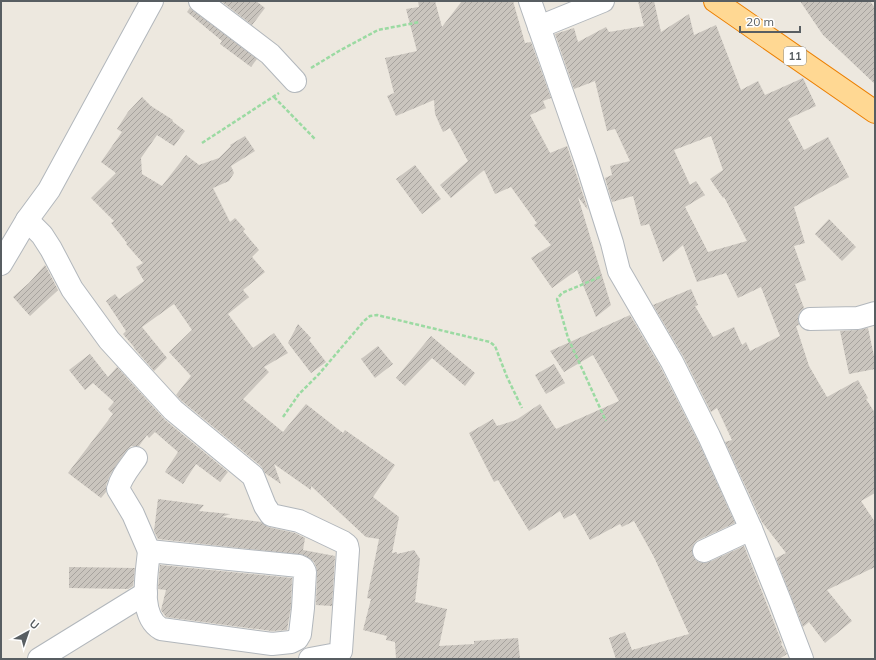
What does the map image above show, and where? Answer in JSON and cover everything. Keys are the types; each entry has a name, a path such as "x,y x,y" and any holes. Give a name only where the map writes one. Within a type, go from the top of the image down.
{"highway":[{"name":"11","path":"715,1 875,112"}],"street":[{"path":"1,264 27,220 48,190 152,1"},
{"path":"200,1 270,54 295,81"},
{"path":"530,1 586,161 612,243 619,271 682,382 709,436 751,530 802,659"},
{"path":"539,27 602,1"},
{"path":"27,220 42,235 72,289 109,340 173,410 253,476 265,506 271,515 299,521 347,544 348,550 341,651 337,654 310,659"},
{"path":"810,319 858,318 875,313"},
{"path":"136,458 123,477 118,490 133,514 149,551 146,593 149,614 157,627 161,629 272,644 291,642 297,639 300,634 305,572 303,568 299,566 149,551"},
{"path":"704,551 751,530"},
{"path":"38,659 146,593"}],"path":[{"path":"295,81 306,70 378,30 420,22"},
{"path":"202,143 274,97 316,139"},
{"path":"606,421 568,338 557,299 562,293 592,279 619,271"},
{"path":"283,417 299,394 319,374 364,321 370,316 377,315 490,342 495,346 507,377 522,408"}],"building":[{"path":"221,1 256,1 265,8 252,25"},
{"path":"418,1 435,1 442,27 462,1 513,1 525,43 531,42 551,98 543,101 546,108 530,115 550,153 567,146 588,210 578,197 611,305 596,317 577,270 552,288 531,258 551,245 534,225 537,223 511,187 495,194 484,170 451,198 440,185 468,161 450,128 443,132 435,114 434,100 396,116 387,96 394,93 385,58 417,51 406,9 419,7"},
{"path":"638,1 654,1 661,32 689,14 694,35 716,25 741,90 758,81 765,95 803,78 816,106 788,119 804,150 828,137 849,177 794,207 805,243 794,246 806,280 795,284 804,308 799,313 799,325 796,326 809,366 827,397 858,380 868,398 866,399 875,413 875,493 861,501 875,522 875,567 827,590 852,621 825,643 809,622 803,627 776,558 786,553 762,522 725,442 732,440 717,408 711,412 683,356 653,305 691,289 698,305 695,306 713,337 734,327 742,345 746,342 750,351 780,336 761,287 738,298 726,273 697,282 683,245 663,262 649,224 641,226 633,196 612,202 605,178 612,175 610,166 630,161 615,129 607,131 595,81 574,89 555,34 574,28 578,42 606,27 609,32 644,26","holes":["711,136 723,170 710,179 723,198 724,197 747,241 708,252 685,207 705,195 696,181 690,185 674,150"]},
{"path":"800,1 870,1 875,8 875,84 823,35"},
{"path":"190,8 257,59 251,67 220,44 222,41 187,12"},
{"path":"142,97 151,106 173,120 172,121 185,131 174,146 157,135 141,158 142,174 162,186 186,155 199,165 219,158 231,146 230,145 245,136 255,151 231,166 234,173 229,181 213,188 230,222 235,218 245,229 243,231 259,250 252,257 265,272 243,290 249,297 228,314 253,348 274,333 288,353 264,367 269,372 243,399 283,432 306,404 343,433 345,430 395,465 373,497 399,517 392,553 397,552 397,554 414,550 420,559 415,602 447,609 439,646 474,644 474,641 518,638 520,659 396,659 395,642 386,640 387,636 363,630 371,599 367,598 379,539 366,537 311,486 311,490 274,464 281,484 265,473 261,466 176,395 191,376 169,352 192,330 174,304 142,327 167,358 154,371 123,334 126,331 106,301 115,294 119,299 144,281 136,267 143,263 126,244 127,243 111,223 114,221 91,198 116,173 101,162 122,132 117,129 128,112"},
{"path":"415,165 441,199 422,214 396,179"},
{"path":"829,219 856,247 842,261 815,234"},
{"path":"45,265 58,290 30,316 13,297 29,283"},
{"path":"630,315 661,368 698,441 735,523 698,540 694,544 692,550 693,556 697,561 703,563 709,562 744,546 782,643 781,644 787,654 779,659 616,659 609,638 625,632 632,650 689,634 654,557 634,521 622,527 620,524 590,540 575,513 564,519 560,511 529,531 498,480 494,482 469,433 493,419 497,426 516,420 540,404 556,429 619,401 593,355 564,372 550,351"},
{"path":"298,324 311,338 309,340 326,362 311,373 288,343"},
{"path":"868,328 875,361 875,369 849,374 840,331"},
{"path":"431,336 475,373 465,386 432,358 405,386 396,378"},
{"path":"378,346 393,364 375,378 361,359"},
{"path":"90,354 108,377 117,367 165,420 228,472 220,482 196,464 183,484 165,472 178,452 155,432 149,438 147,435 139,446 131,446 126,451 110,475 106,485 106,492 101,498 68,473 113,414 108,409 114,402 93,383 85,390 69,370"},
{"path":"554,364 565,383 546,394 535,375"},
{"path":"158,499 204,505 199,511 230,514 222,517 261,522 268,527 295,533 305,538 303,550 335,556 332,606 316,605 316,567 314,562 304,555 158,539 154,531"},
{"path":"160,565 292,578 291,607 287,630 272,631 166,617 161,610 166,590 158,589"},
{"path":"69,567 135,568 133,586 128,589 69,588"}]}
